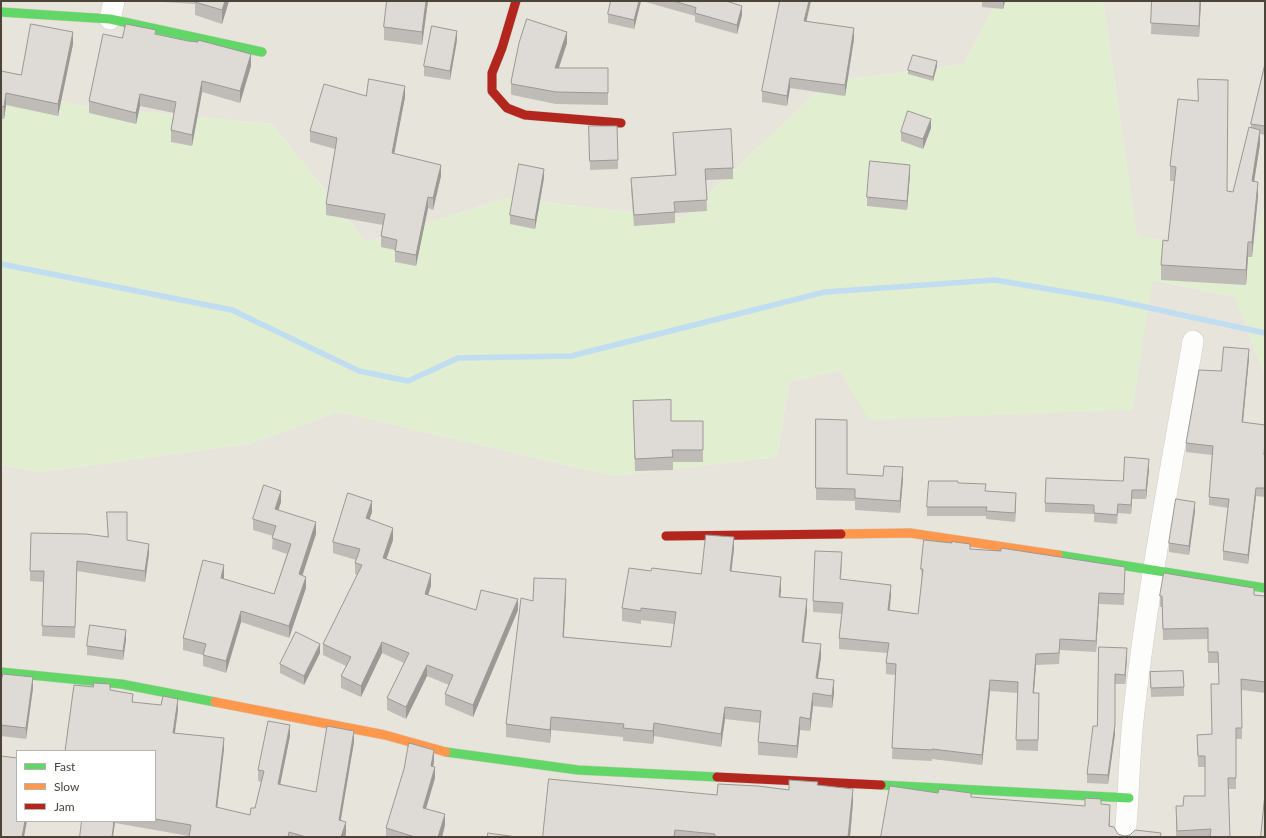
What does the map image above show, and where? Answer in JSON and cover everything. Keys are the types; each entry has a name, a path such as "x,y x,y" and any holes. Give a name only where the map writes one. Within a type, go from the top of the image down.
{"street":[{"path":"516,1 502,48 492,73 492,91 506,108 525,115 621,123"},
{"path":"1,12 112,10 262,52"},
{"path":"1125,837 1134,712 1154,569 1193,341"},
{"path":"666,536 910,533 1154,569 1265,588"},
{"path":"1,672 121,684 385,735 452,754 578,770 1129,798"}],"shaded area":[{"path":"1,1 997,1 964,64 827,82 684,218 507,198 366,242 272,124 81,106 1,83"},
{"path":"1103,1 1265,1 1265,203 1253,252 1137,237"},
{"path":"1152,280 1235,297 1265,376 1265,837 1,837 1,465 41,472 248,444 339,412 614,476 777,457 789,382 839,370 1132,410"}],"green space":[{"path":"997,1 1103,1 1137,236 1253,252 1265,203 1265,376 1235,297 1153,280 1132,410 869,420 839,370 789,382 777,457 614,476 339,412 248,444 41,472 1,465 1,83 81,106 272,124 366,242 507,198 684,218 827,82 964,64"}],"building":[{"path":"225,1 222,10 195,2"},
{"path":"387,1 426,1 422,32 384,27"},
{"path":"611,1 639,1 634,20 608,14"},
{"path":"674,1 726,1 742,6 737,25 695,13 696,8"},
{"path":"780,1 809,1 804,21 854,28 845,85 790,78 787,96 762,91"},
{"path":"1152,1 1200,1 1199,26 1151,23"},
{"path":"527,19 567,32 555,68 608,68 608,93 556,92 512,84 511,82 519,43"},
{"path":"31,24 73,32 58,104 6,93 4,107 1,106 1,71 21,75"},
{"path":"126,24 156,30 155,34 188,41 198,42 198,40 251,54 240,91 202,81 192,135 171,130 176,102 140,94 136,113 89,101 103,34 122,38"},
{"path":"432,26 457,31 450,71 424,66"},
{"path":"913,55 937,61 933,77 908,70"},
{"path":"1265,64 1265,126 1251,124"},
{"path":"369,79 405,86 392,153 441,165 433,198 428,197 416,255 395,251 397,240 381,236 385,214 326,204 337,138 310,131 324,84 366,96"},
{"path":"1198,79 1228,80 1227,191 1233,192 1249,127 1260,130 1252,181 1258,182 1252,242 1248,242 1246,270 1161,265 1163,240 1168,241 1176,167 1170,166 1178,99 1198,101"},
{"path":"908,111 931,119 923,139 901,132"},
{"path":"589,126 617,126 618,160 590,161"},
{"path":"731,129 733,168 705,169 707,200 674,202 675,212 634,215 631,178 676,175 673,133"},
{"path":"870,161 910,165 907,201 867,197"},
{"path":"519,164 544,169 535,220 510,215"},
{"path":"1224,347 1249,349 1242,422 1265,425 1265,488 1256,488 1248,555 1223,551 1229,499 1209,497 1213,446 1186,443 1199,370 1221,371"},
{"path":"671,400 671,421 703,421 703,450 672,450 673,457 635,459 633,401"},
{"path":"816,419 847,420 847,474 883,476 884,466 903,467 900,501 855,498 855,489 816,488"},
{"path":"1125,457 1149,459 1146,490 1132,490 1131,505 1118,504 1117,515 1094,513 1094,505 1045,503 1046,478 1123,481"},
{"path":"929,481 958,481 958,483 986,484 985,491 1016,493 1015,513 986,511 987,507 927,507"},
{"path":"264,485 281,491 275,509 316,522 299,574 306,577 289,626 241,611 226,661 203,655 206,644 183,638 203,560 224,565 221,578 274,594 291,544 272,538 276,526 253,519"},
{"path":"348,493 372,501 366,518 393,528 383,558 431,574 425,594 476,610 481,590 518,599 473,705 445,694 453,675 427,665 406,707 387,698 409,653 382,642 361,686 341,676 351,657 323,644 362,565 355,563 360,549 333,542"},
{"path":"1176,499 1195,502 1189,546 1169,543"},
{"path":"107,512 127,512 127,540 149,544 145,571 77,561 75,627 42,626 44,571 30,571 31,533 86,534 108,537"},
{"path":"706,535 734,537 730,571 781,577 779,597 807,599 802,642 821,644 816,678 834,680 832,696 813,693 810,719 800,717 797,746 758,742 761,711 725,707 721,734 654,723 653,731 623,728 624,724 551,717 550,730 506,724 521,598 533,601 534,578 566,579 563,637 671,647 676,612 641,608 641,611 622,608 629,568 651,571 652,568 701,574"},
{"path":"924,540 952,543 952,541 970,544 970,549 1001,551 1001,548 1125,567 1124,594 1099,593 1096,641 1060,639 1059,653 1036,654 1033,693 1039,693 1038,740 1016,740 1018,682 990,680 982,755 932,749 892,748 896,664 886,663 889,643 839,638 843,603 813,601 815,551 842,552 840,579 891,585 888,610 918,614 923,569 921,569"},
{"path":"1164,573 1254,588 1254,595 1265,596 1265,682 1241,679 1242,728 1236,728 1236,778 1228,778 1230,837 1210,837 1211,829 1177,831 1176,806 1183,806 1184,796 1205,796 1205,756 1198,756 1197,735 1212,734 1211,684 1219,684 1218,652 1208,652 1208,628 1163,629 1162,596 1160,596"},
{"path":"90,625 126,630 123,651 87,646"},
{"path":"296,632 320,644 304,676 280,664"},
{"path":"1099,647 1127,648 1125,675 1115,674 1115,725 1108,775 1087,774 1093,726 1097,726"},
{"path":"1183,671 1184,687 1151,688 1150,672"},
{"path":"3,674 33,677 26,728 1,725 1,683"},
{"path":"94,683 110,684 110,690 133,694 132,702 161,705 163,696 178,699 173,733 224,738 216,807 250,815 251,808 255,808 264,771 258,770 268,721 290,725 278,784 316,792 327,726 354,731 339,820 346,822 341,837 306,837 289,832 288,837 189,837 191,825 156,819 156,750 65,750 74,685 93,687"},
{"path":"409,743 434,750 431,766 435,767 423,808 445,814 438,837 415,837 386,828 404,769"},
{"path":"1,756 16,758 16,822 25,822 22,837 1,837"},
{"path":"549,779 717,795 718,784 758,786 789,790 789,780 818,782 817,785 853,789 848,837 715,837 715,834 675,830 674,837 543,837"},
{"path":"890,786 938,793 939,789 971,793 971,797 1085,806 1085,798 1101,799 1101,804 1110,805 1109,826 1114,827 1118,834 1124,836 1130,835 1135,830 1161,833 1160,837 881,837"},
{"path":"1265,794 1265,837 1261,837"},
{"path":"82,822 114,822 112,837 80,837"},
{"path":"488,833 517,837 488,837"}],"waterway":[{"path":"1,264 232,310 359,371 408,381 458,358 571,356 825,292 995,280 1113,300 1265,333"}],"traffic: fast":[{"path":"1,12 110,19 262,52"},
{"path":"1058,555 1265,588"},
{"path":"1,672 121,684 215,702"},
{"path":"446,752 578,770 717,777"},
{"path":"881,785 1129,798"}],"traffic: slow":[{"path":"841,534 910,533 1058,555"},
{"path":"215,702 385,735 446,752"}],"traffic: jam":[{"path":"516,1 502,48 492,73 492,91 507,108 525,115 621,123"},
{"path":"666,536 841,534"},
{"path":"717,777 881,785"}]}
